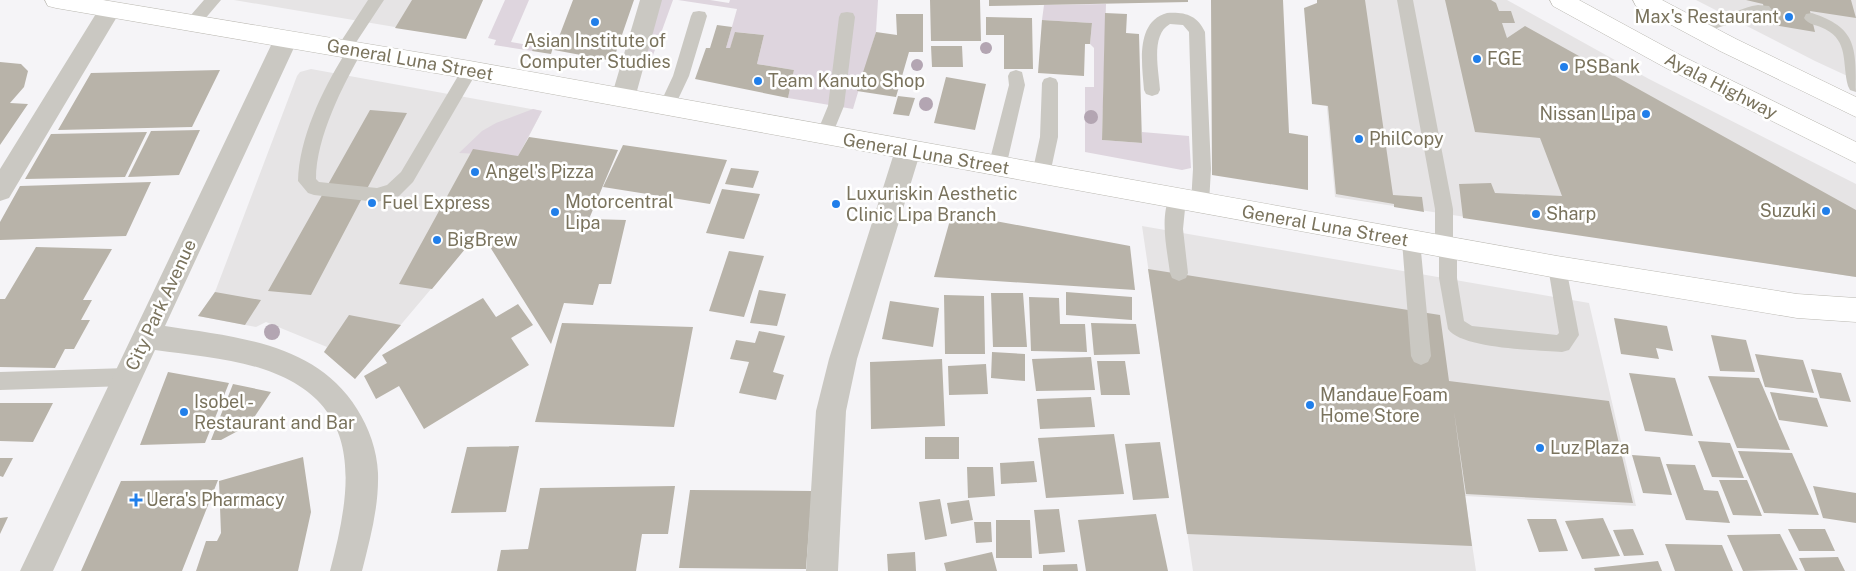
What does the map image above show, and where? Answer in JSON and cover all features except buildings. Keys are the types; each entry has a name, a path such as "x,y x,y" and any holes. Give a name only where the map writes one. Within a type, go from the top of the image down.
{"main road":[{"name":"General Luna Street","path":"58,0 470,70 1411,242 1797,306 1856,310"},
{"name":"Ayala Highway","path":"1561,0 1674,62 1856,153"},
{"path":"1644,0 1856,108"},
{"name":"General Luna Street","path":"1797,306 1856,325"}],"street":[{"path":"623,98 651,0"},
{"path":"0,191 110,10"},
{"name":"City Park Avenue","path":"36,571 286,39"},
{"path":"822,571 831,411 843,359 908,150"},
{"path":"146,336 248,352 275,360 312,377 336,399 349,423 361,458 360,508 346,571"}],"lane":[{"path":"192,23 213,0"},
{"path":"376,0 350,50 332,94 307,166 306,181 314,188 377,195 389,193 398,188 407,177 470,70"},
{"path":"1406,0 1444,209 1448,278 1455,323 1459,329 1471,334 1562,344 1569,335 1557,267"},
{"path":"1674,16 1696,21 1720,22 1731,20 1749,10 1764,10"},
{"path":"667,106 681,76 699,16"},
{"path":"824,135 836,106 847,17"},
{"path":"1152,90 1150,44 1152,34 1157,25 1167,19 1179,18 1188,21 1195,26 1197,32 1202,169 1174,229 1179,274"},
{"path":"1856,25 1812,18 1837,27 1847,38 1851,46 1856,86"},
{"path":"998,167 1017,85 1016,76"},
{"path":"1041,174 1049,137 1050,83"},
{"path":"1411,242 1421,356"},
{"path":"0,381 128,377"}],"shaded area":[{"path":"234,0 483,0 466,39"},
{"path":"505,0 529,0 511,42 534,46 532,51 494,45 496,40 488,38"},
{"path":"657,0 673,0 648,69 639,67"},
{"path":"678,0 710,0 729,3 730,0 878,0 876,32 853,109 788,98 794,70 757,64 764,35 736,32 730,48 726,48 737,9"},
{"path":"1317,0 1507,0 1649,79 1856,184 1856,277 1335,197"},
{"path":"1696,0 1856,0 1856,80 1815,61"},
{"path":"1106,4 1102,140 1142,143 1142,132 1189,136 1191,168 1182,170 1085,152 1085,87 1094,87 1094,48 1090,44 1092,23 1042,20 1044,5"},
{"name":"Fuel Express","path":"311,69 542,111 480,231 355,379 324,352 327,347 266,322 256,327 198,316 215,292 297,76 300,72"},
{"path":"533,109 542,111 518,156 459,153 482,131 496,123"},
{"path":"1142,226 1589,303 1636,506 1465,496 1476,571 1193,571"}],"place":[{"name":"Max's Restaurant","path":"1789,17"},
{"name":"Asian Institute of Computer Studies","path":"595,22"},
{"name":"FGE","path":"1477,59"},
{"name":"PSBank","path":"1564,67"},
{"name":"Team Kanuto Shop","path":"758,81"},
{"name":"Nissan Lipa","path":"1646,114"},
{"name":"PhilCopy","path":"1359,139"},
{"name":"Angel's Pizza","path":"475,172"},
{"name":"Fuel Express","path":"372,203"},
{"name":"Luxuriskin Aesthetic Clinic Lipa Branch","path":"836,204"},
{"name":"Suzuki","path":"1826,211"},
{"name":"Motorcentral Lipa","path":"555,212"},
{"name":"Sharp","path":"1536,214"},
{"name":"BigBrew","path":"437,240"},
{"name":"Mandaue Foam Home Store","path":"1310,405"},
{"name":"Isobel - Restaurant and Bar","path":"184,412"},
{"name":"Luz Plaza","path":"1540,448"},
{"name":"Uera's Pharmacy","path":"136,500"}]}
